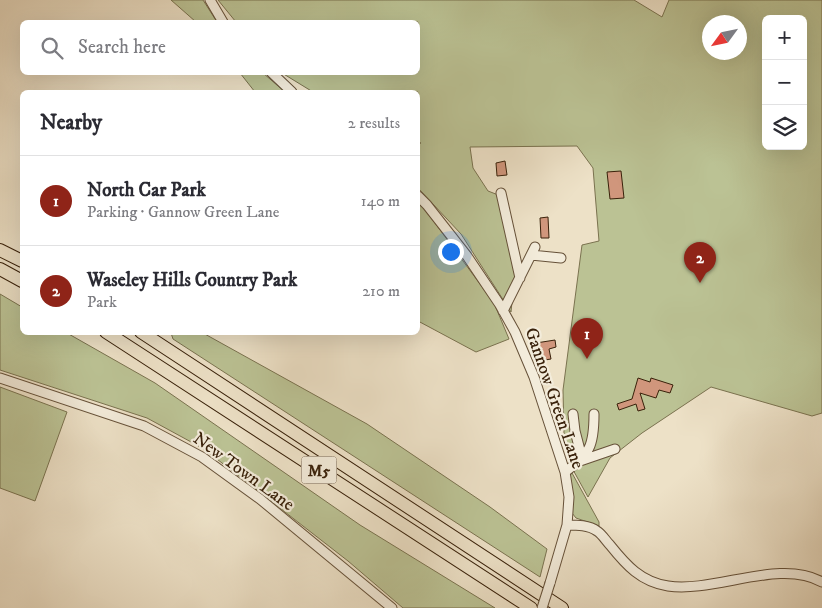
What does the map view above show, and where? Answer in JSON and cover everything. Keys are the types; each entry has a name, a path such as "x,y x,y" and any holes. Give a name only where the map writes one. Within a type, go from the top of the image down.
{"highway":[{"path":"0,250 20,260"},
{"path":"0,269 20,280"},
{"name":"M5","path":"111,335 531,608"},
{"name":"M5","path":"146,335 562,608"}],"street":[{"path":"210,0 222,20"},
{"path":"274,75 290,90"},
{"path":"501,193 520,278"},
{"name":"Gannow Green Lane","path":"420,198 467,256 516,332 534,377 565,472 569,497 568,525 542,608"},
{"path":"503,310 533,251 561,258"},
{"name":"New Town Lane","path":"0,378 144,426 202,457 260,500 392,608"},
{"path":"573,414 581,459"},
{"path":"565,472 590,450 594,432 594,414"},
{"path":"581,459 615,449"},
{"path":"568,525 585,526 597,531 636,574 654,583 689,588 758,575 788,574 816,579 822,582"}],"green space":[{"path":"171,0 203,0 216,20 194,20"},
{"path":"218,0 634,0 662,17 669,0 822,0 822,413 812,416 711,387 642,433 610,458 588,497 572,468 564,433 563,390 582,245 599,241 593,168 577,146 470,147 473,168 488,191 506,198 519,267 511,312 461,234 420,190 420,90 310,90 285,75 420,75 420,20 234,20"},
{"path":"242,75 265,75 283,90 253,90"},
{"path":"420,203 494,303 509,339 476,352 420,322"},
{"path":"0,294 20,306 20,335 71,335 155,383 360,525 495,608 403,608 348,561 204,449 147,418 0,370"},
{"path":"172,335 207,335 367,424 490,507 547,549 540,577 173,339"},
{"path":"0,387 67,412 35,501 0,488"},
{"path":"572,473 599,522 599,526 576,518 572,513 568,478"}],"building":[{"path":"505,161 507,175 497,176 496,163"},
{"path":"621,171 624,198 610,199 607,172"},
{"path":"548,217 549,238 541,238 540,218"},
{"path":"555,340 556,347 549,349 551,359 539,361 536,343"},
{"path":"638,378 650,382 651,378 673,385 670,393 659,390 656,398 640,393 645,409 638,411 636,404 619,410 617,404 632,399"}],"place":[{"name":"Waseley Hills Country Park","path":"700,283"},
{"name":"North Car Park","path":"587,359"}]}
